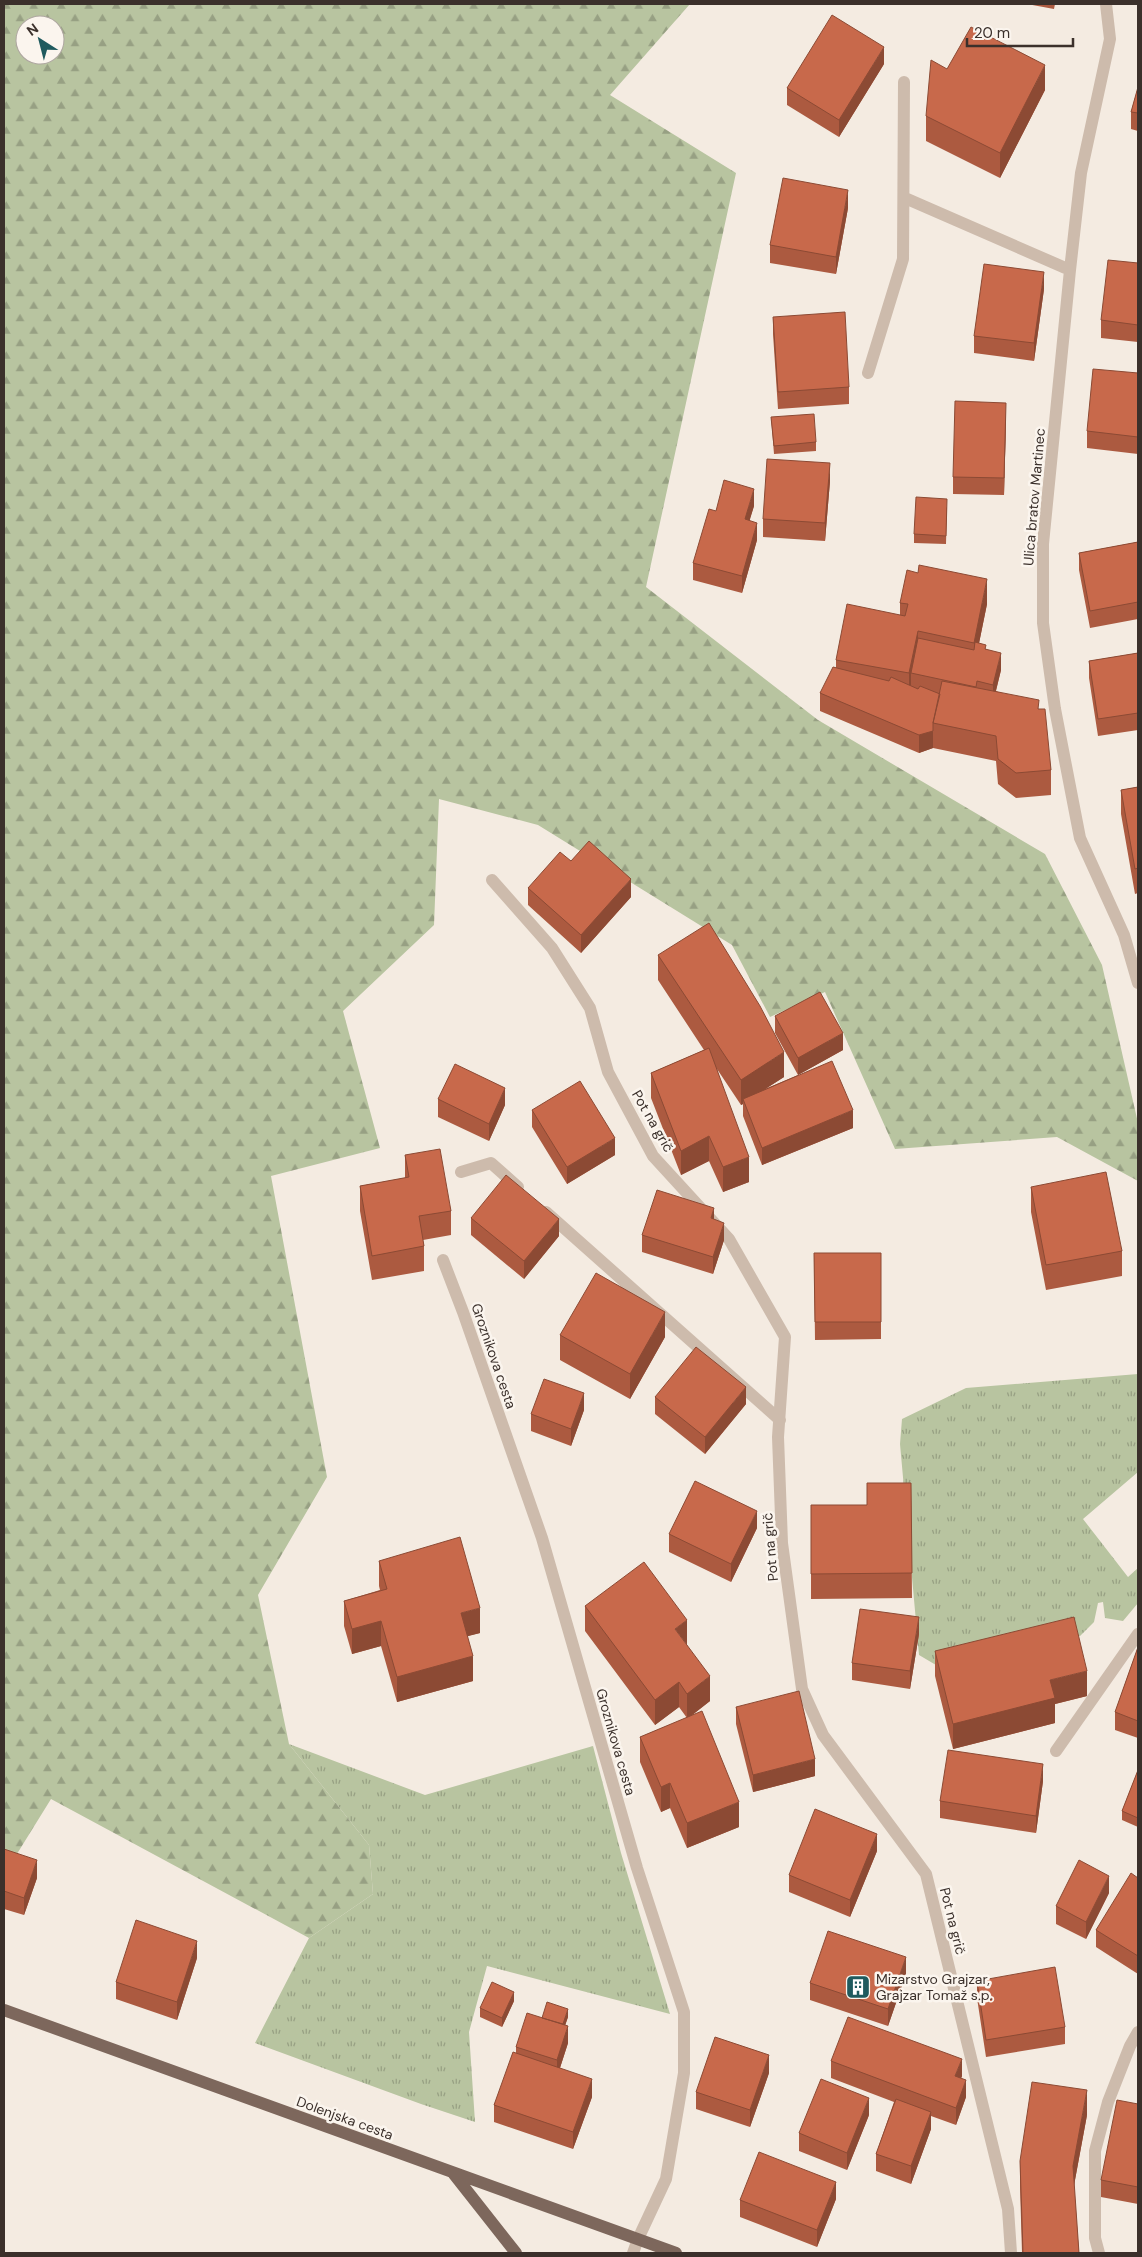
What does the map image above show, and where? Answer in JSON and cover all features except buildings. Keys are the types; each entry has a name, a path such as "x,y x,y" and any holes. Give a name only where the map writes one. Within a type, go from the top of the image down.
{"main road":[{"name":"Dolenjska cesta","path":"4,2010 676,2253"},
{"path":"453,2172 516,2253"}],"street":[{"name":"Ulica bratov Martinec","path":"1106,4 1110,39 1081,173 1070,270 1043,544 1043,623 1055,709 1080,838 1124,935 1138,983"},
{"path":"868,373 903,259 905,198 904,82"},
{"path":"905,198 1070,270"},
{"name":"Pot na grič","path":"492,880 552,948 590,1008 608,1072 653,1156 729,1239 785,1338 778,1437 782,1543 802,1689 823,1736 926,1874 1008,2209 1011,2253"},
{"path":"461,1172 491,1163 780,1420"},
{"name":"Groznikova cesta","path":"443,1260 542,1538 636,1868 684,2012 684,2073 666,2179 633,2253"},
{"path":"1056,1751 1138,1634"},
{"path":"1098,2253 1095,2238 1096,2151 1108,2102 1130,2046 1138,2032"}],"green space":[{"path":"4,4 690,4 610,95 736,173 646,587 818,720 1045,854 1102,965 1138,1123 1138,1181 1057,1137 895,1149 825,992 770,1017 732,945 538,825 439,799 434,925 343,1011 380,1148 271,1176 327,1477 258,1595 289,1744 369,1845 373,1894 309,1938 51,1799 7,1870 4,1868"},
{"path":"1138,1374 1138,1472 1083,1519 1128,1577 1138,1568 1138,1603 1123,1621 1105,1618 1103,1602 1098,1603 1094,1622 1080,1636 1043,1647 941,1668 919,1655 900,1444 902,1419 966,1388"},
{"path":"289,1744 425,1795 593,1746 621,1853 670,2014 487,1966 469,2032 475,2122 255,2043 309,1938 373,1894 369,1845"}],"place":[{"name":"Mizarstvo Grajzar, Grajzar Tomaž s.p.","path":"858,1987"}]}
